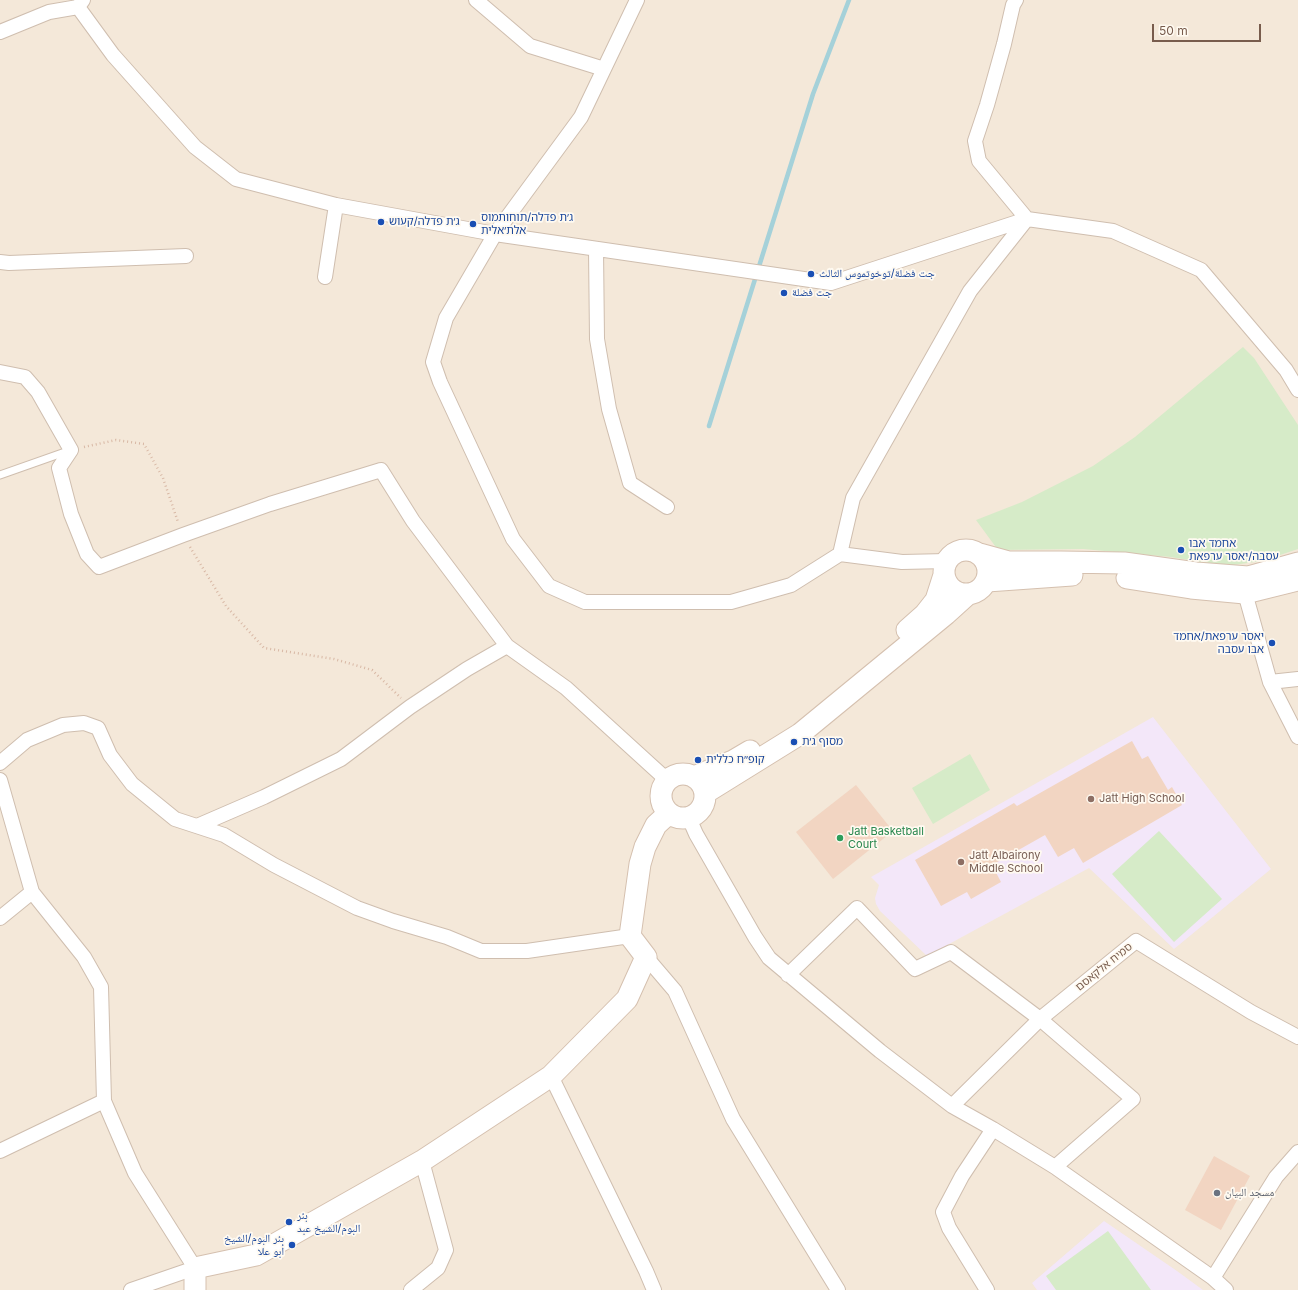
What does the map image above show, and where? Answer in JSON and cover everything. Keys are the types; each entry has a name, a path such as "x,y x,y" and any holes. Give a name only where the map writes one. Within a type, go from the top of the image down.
{"street":[{"path":"476,0 530,46 604,69"},
{"path":"638,0 581,118 495,234 446,318 433,362 440,382 513,539 549,586 585,602 731,602 791,585 840,554 945,568"},
{"path":"1016,0 1013,4 1002,51 975,141 979,161 1027,219"},
{"path":"0,32 48,12 80,4 113,55 195,147 236,179 336,205 495,234 832,283 1027,219 1113,231 1201,270 1286,370 1298,390"},
{"path":"325,277 336,205"},
{"path":"840,554 854,498 970,291 1027,219"},
{"path":"596,249 597,339 609,409 630,484 667,507"},
{"path":"0,262 9,263 186,256"},
{"path":"0,372 25,377 38,392 70,450 59,468 71,514 87,554 99,567 270,504 381,470 413,521 507,646 566,688 667,780"},
{"path":"700,785 732,760 794,725 925,614 936,600 945,568 952,555 958,551 973,551 1009,562 1124,563 1196,573 1248,577 1298,563"},
{"path":"945,568 946,583 950,589 956,593 971,594 978,592 987,581 989,574 985,560 980,554"},
{"path":"987,581 1065,575 1122,577 1191,588 1245,593 1294,583"},
{"path":"1245,593 1270,682 1298,737"},
{"path":"700,785 800,734 946,614 967,594"},
{"path":"197,826 264,797 341,759 410,707 467,669 507,646"},
{"path":"1270,682 1298,679"},
{"path":"0,763 27,740 63,725 84,723 98,728 110,754 132,784 175,819 224,835 274,865 357,908 393,921 446,937 481,951 527,951 630,936"},
{"path":"680,774 688,774 700,785 705,800 700,811 695,816 682,819 668,814 661,801 663,787 667,780 680,774"},
{"path":"0,780 32,892 84,957 101,988 104,1101 135,1173 195,1268 195,1290"},
{"path":"668,814 656,825 645,846 640,864 630,936 675,991 733,1119 838,1290"},
{"path":"689,818 696,834 755,938 769,958 788,975 880,1051 952,1106 1055,1167 1213,1278 1226,1290"},
{"path":"0,918 32,892"},
{"path":"788,975 857,908 915,969 951,952 1040,1019 1133,1099 1055,1167"},
{"name":"סמיח אלקאסם","path":"952,1106 1040,1019 1136,941 1251,1012 1298,1037"},
{"path":"131,1290 195,1268 256,1255 422,1161 551,1076 627,999 646,957"},
{"path":"551,1076 654,1290"},
{"path":"0,1152 104,1101"},
{"path":"987,1290 949,1228 943,1212 962,1176 993,1129"},
{"path":"1213,1278 1276,1177 1298,1152"},
{"path":"411,1290 438,1268 446,1250 422,1161"}],"lane":[{"path":"0,475 70,450"}],"path":[{"path":"70,450 116,440 144,444 163,478 183,535 226,606 264,648 334,659 372,670 410,707"}],"shaded area":[{"path":"0,0 1298,0 1298,1290 0,1290"},
{"path":"1153,717 1271,869 1174,949 1089,868 927,956 880,911 876,904 875,898 879,885 871,877"},
{"path":"1104,1221 1203,1290 1037,1290 1032,1283"}],"green space":[{"path":"1243,347 1254,358 1298,425 1298,549 1262,561 1226,566 1171,557 1083,549 998,550 976,520 1022,502 1093,466 1135,437"},
{"path":"970,754 990,790 933,824 912,788"},
{"path":"1159,831 1222,899 1174,942 1112,874"},
{"path":"1108,1231 1151,1290 1056,1290 1046,1276"}],"building":[{"path":"1132,741 1142,759 1148,756 1168,790 1172,787 1182,805 1083,863 1074,848 1058,857 1045,835 992,865 1001,882 971,899 967,892 941,906 915,860 1014,803 1017,806"},
{"path":"856,785 893,831 833,879 796,832"},
{"name":"مسجد البيان","path":"1214,1156 1250,1176 1221,1230 1185,1210"}],"waterway":[{"path":"709,426 813,94 849,0"}],"place":[{"name":"ג׳ת פדלה/קעוש","path":"381,222"},
{"name":"ג׳ת פדלה/תוחותמוס אלת׳אלית","path":"473,224"},
{"name":"جت فضلة/توخوتموس الثالث","path":"811,274"},
{"name":"جت فضلة","path":"784,293"},
{"name":"אחמד אבו עסבה/יאסר ערפאת","path":"1181,550"},
{"name":"יאסר ערפאת/אחמד אבו עסבה","path":"1272,643"},
{"name":"מסוף ג׳ת","path":"794,742"},
{"name":"קופ״ח כללית","path":"698,760"},
{"name":"Jatt High School","path":"1091,799"},
{"name":"Jatt Basketball Court","path":"840,838"},
{"name":"Jatt Albairony Middle School","path":"961,862"},
{"name":"مسجد البيان","path":"1217,1193"},
{"name":"بئر البوم/الشيخ عبد","path":"289,1222"},
{"name":"بئر البوم/الشيخ أبو علا","path":"292,1245"}]}
